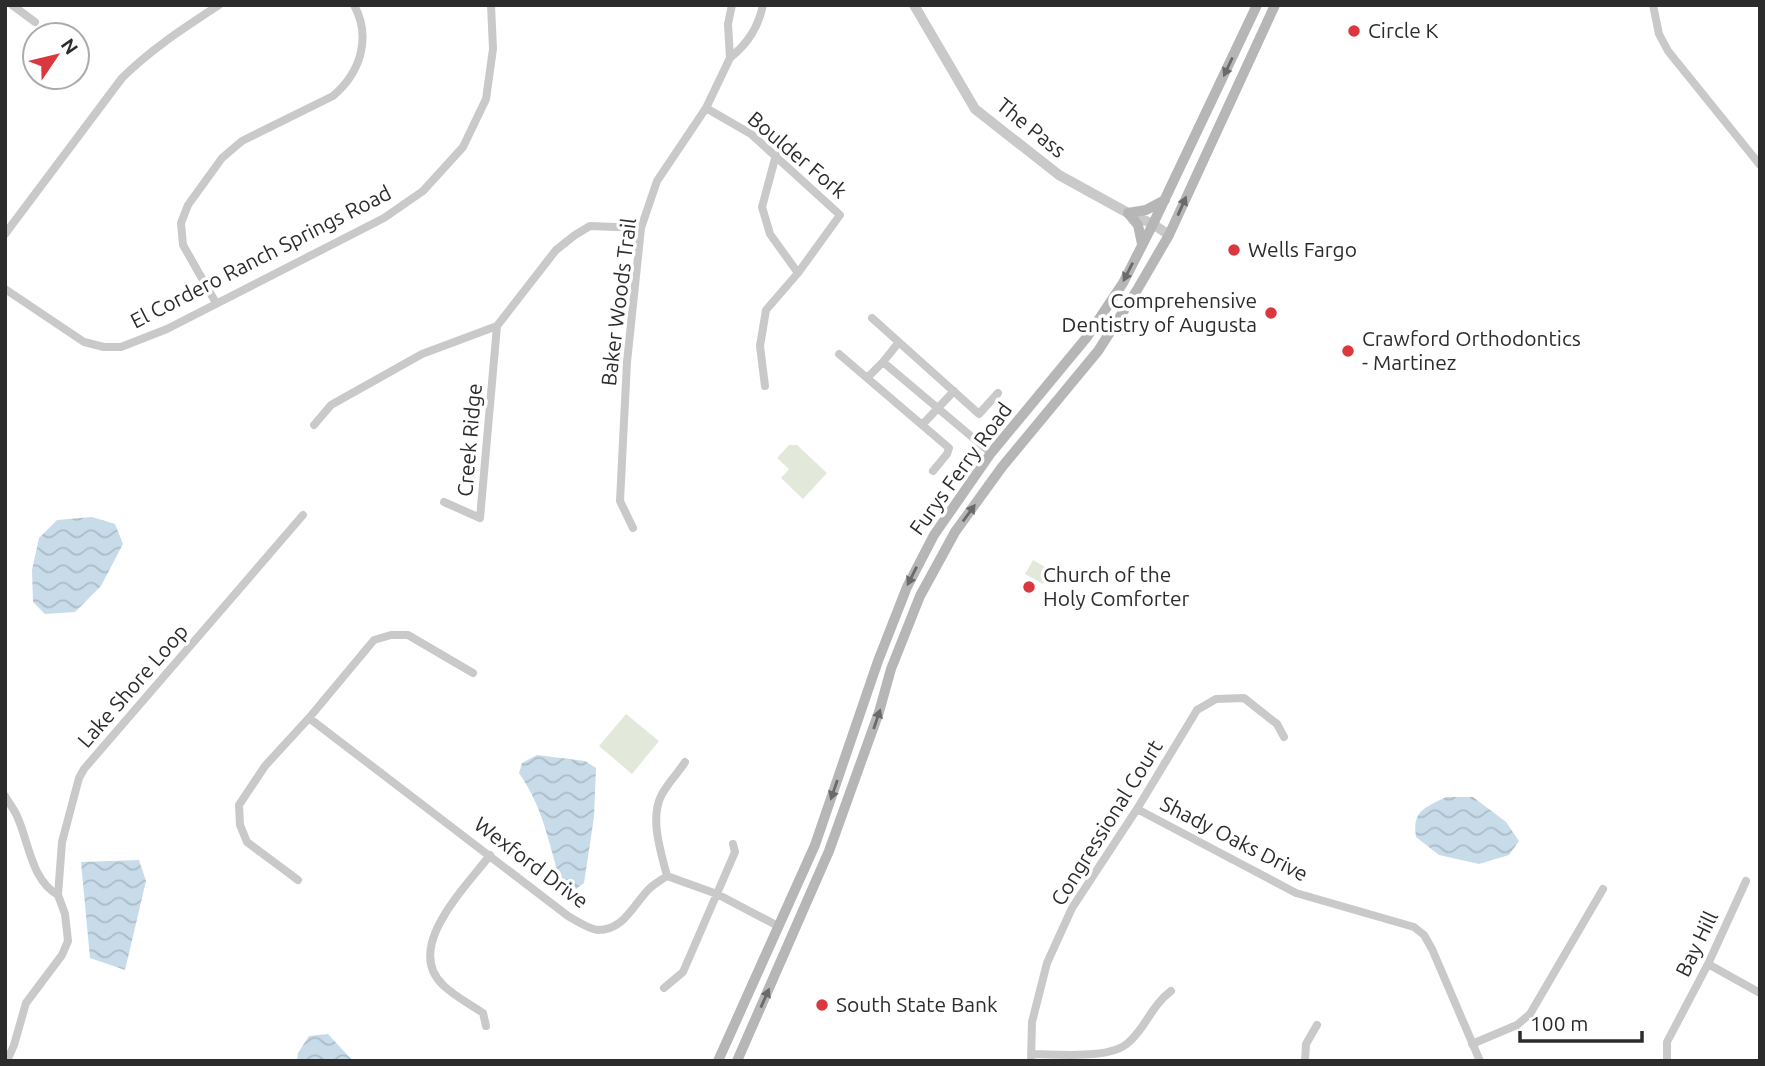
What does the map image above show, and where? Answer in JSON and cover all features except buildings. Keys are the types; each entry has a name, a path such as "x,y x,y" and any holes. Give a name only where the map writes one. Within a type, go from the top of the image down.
{"main road":[{"name":"Furys Ferry Road","path":"718,1061 815,845 877,662 907,587 934,535 991,453 1087,337 1123,283 1257,5"},
{"name":"Furys Ferry Road","path":"737,1061 829,851 879,712 891,669 920,596 946,546 1002,467 1098,351 1169,235 1275,5"},
{"path":"1128,213 1146,210 1164,200"},
{"path":"1128,213 1138,225 1142,246"}],"street":[{"path":"12,5 34,21"},
{"path":"5,234 122,78 165,40 219,5"},
{"path":"216,303 183,245 181,223 188,205 222,158 242,141 333,96 346,85 355,71 363,43 362,18 354,5"},
{"name":"El Cordero Ranch Springs Road","path":"5,289 84,342 104,347 121,347 167,330 384,218 423,191 463,147 486,99 493,50 491,5"},
{"name":"Baker Woods Trail","path":"730,58 728,24 732,5"},
{"name":"Baker Woods Trail","path":"633,527 620,501 626,362 640,228 657,181 706,108 730,58 750,40 763,5"},
{"name":"The Pass","path":"914,5 975,108 1059,175 1169,235"},
{"path":"1653,5 1658,34 1668,51 1760,165"},
{"name":"Boulder Fork","path":"706,108 751,134 840,215 798,273 766,310 760,346 765,386"},
{"path":"776,155 762,207 770,234 798,273"},
{"path":"314,425 331,405 422,354 498,326 556,250 575,235 590,226 640,228"},
{"path":"872,318 979,414 998,393"},
{"name":"Creek Ridge","path":"444,502 480,518 498,326"},
{"path":"867,378 899,342"},
{"path":"839,354 949,448 933,471"},
{"path":"883,362 991,453"},
{"path":"922,425 954,391"},
{"name":"Lake Shore Loop","path":"7,1061 26,1003 62,955 68,941 65,914 58,895 62,842 79,778 303,515"},
{"path":"298,880 247,842 240,825 239,805 265,766 309,719 374,640 391,635 408,635 473,673"},
{"name":"Congressional Court","path":"1032,1057 1032,1023 1047,963 1072,908 1137,809 1197,710 1216,699 1244,698 1277,724 1284,737"},
{"name":"Wexford Drive","path":"309,719 568,916 598,930 618,925 650,888 667,876"},
{"path":"685,762 661,796 657,815 658,836 667,876 717,894 779,926"},
{"path":"5,796 18,818 47,889 58,895"},
{"name":"Shady Oaks Drive","path":"1137,809 1296,893 1414,927 1424,935 1432,948 1480,1061"},
{"path":"664,988 683,972 734,852 733,844"},
{"path":"486,1026 483,1013 442,985 431,969 429,949 437,927 490,855"},
{"name":"Bay Hill","path":"1667,1061 1667,1042 1708,964 1746,881"},
{"path":"1472,1044 1517,1025 1530,1014 1603,889"},
{"path":"1708,964 1760,993"},
{"path":"1032,1057 1108,1053 1129,1043 1159,999 1171,991"},
{"path":"1305,1061 1306,1044 1317,1025"}],"green space":[{"path":"789,445 797,445 827,473 803,499 781,478 789,469 777,458"},
{"path":"1033,560 1050,570 1043,584 1025,574"},
{"path":"626,714 659,741 632,774 599,746"}],"water":[{"path":"92,517 115,524 123,544 101,586 75,612 45,614 33,602 32,570 39,538 57,520"},
{"path":"537,755 585,761 596,768 594,817 584,883 572,892 563,889 541,815 519,773 522,763"},
{"path":"1446,797 1473,797 1506,822 1519,841 1509,855 1479,864 1439,855 1416,837 1418,815 1426,807"},
{"path":"139,860 146,881 125,970 90,958 81,862"},
{"path":"328,1034 353,1061 297,1061 298,1053 309,1036"}],"place":[{"name":"Circle K","path":"1354,31"},
{"name":"Wells Fargo","path":"1234,250"},
{"name":"Comprehensive Dentistry of Augusta","path":"1271,313"},
{"name":"Crawford Orthodontics - Martinez","path":"1348,351"},
{"name":"Church of the Holy Comforter","path":"1029,587"},
{"name":"South State Bank","path":"822,1005"}]}
